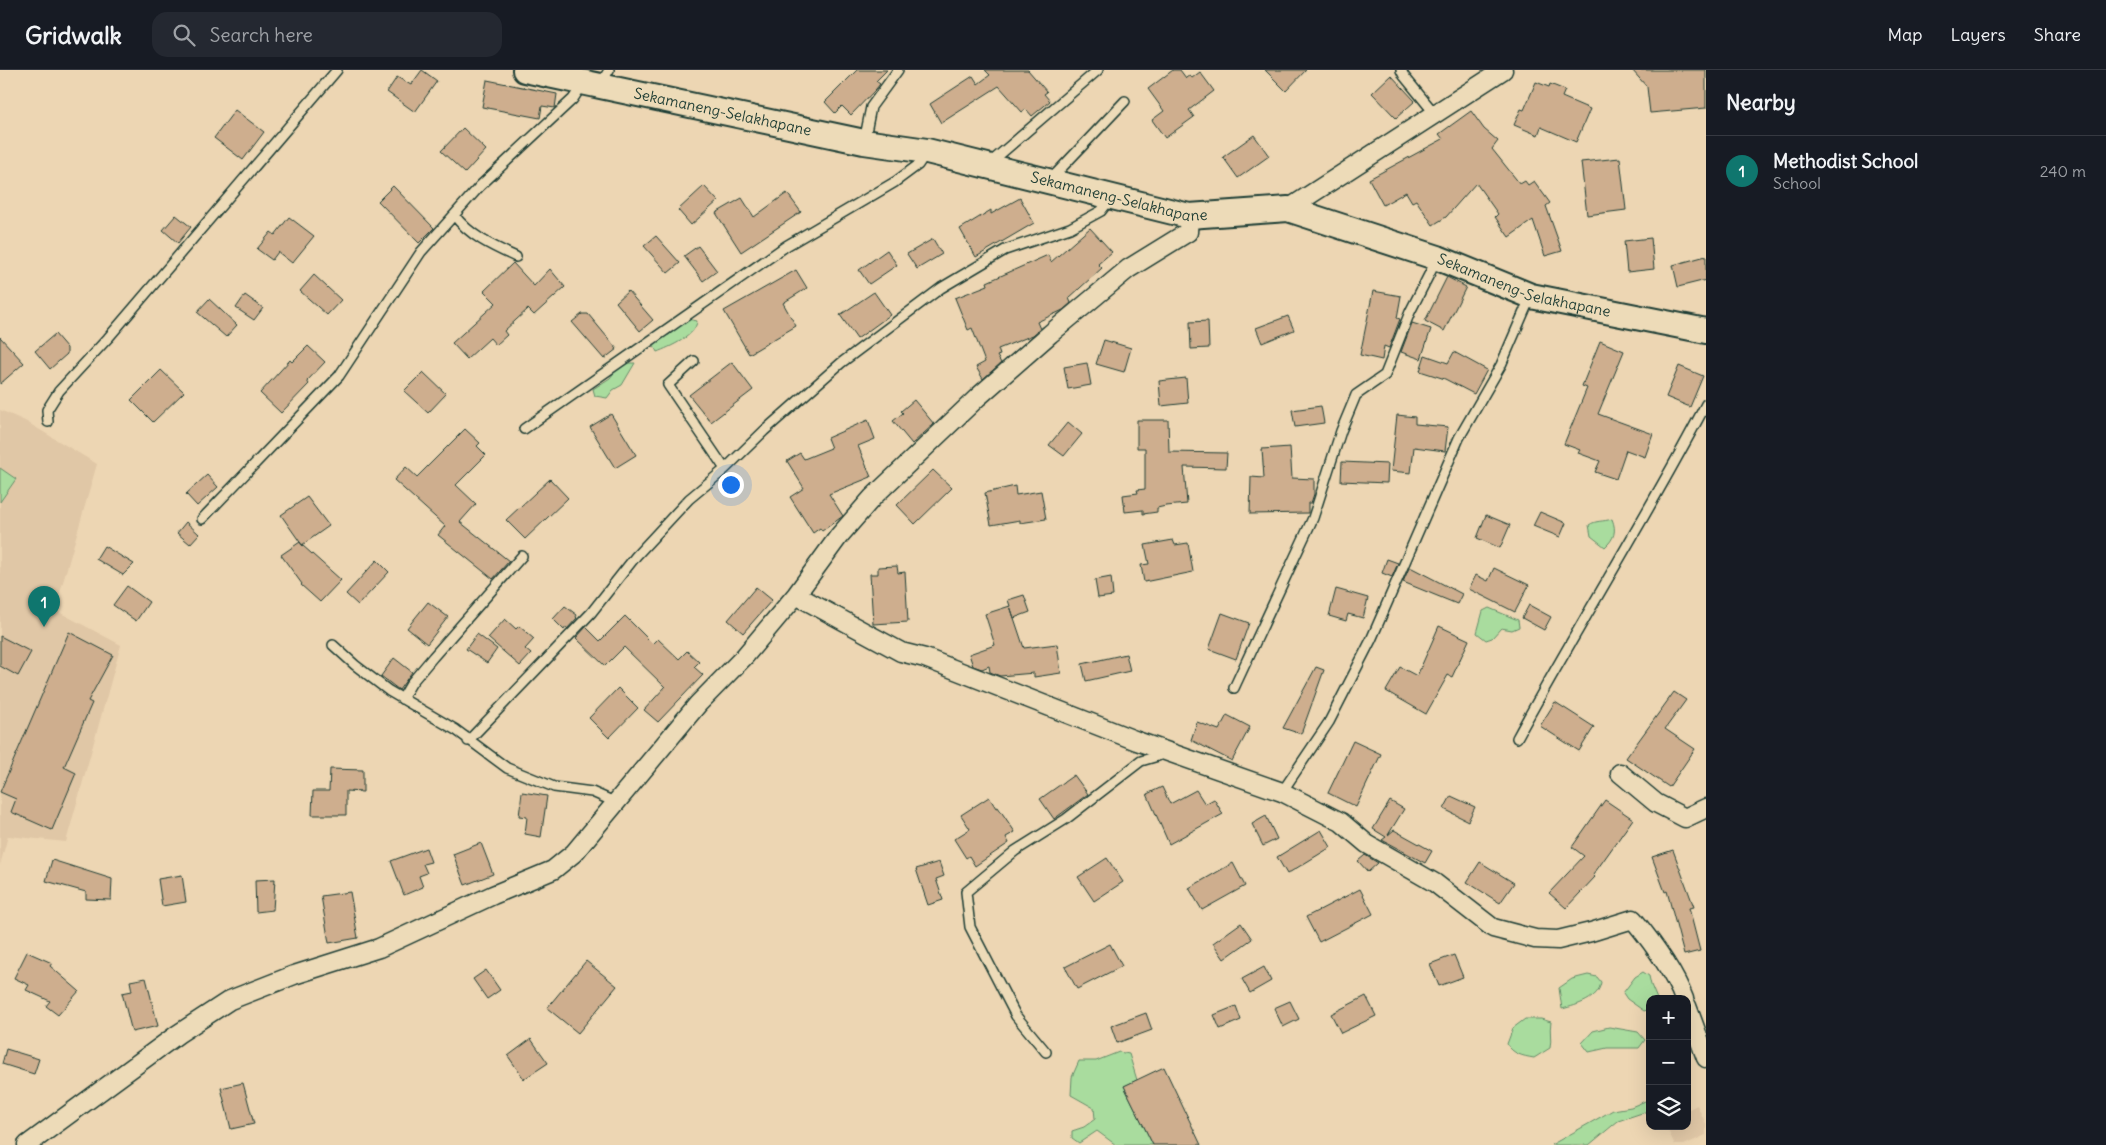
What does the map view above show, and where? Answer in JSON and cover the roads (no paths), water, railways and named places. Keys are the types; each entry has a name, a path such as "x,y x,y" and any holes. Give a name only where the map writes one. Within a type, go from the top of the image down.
{"street":[{"name":"Sekamaneng-Selakhapane","path":"524,70 598,79 864,142 927,151 988,164 1111,198 1190,216 1288,209 1438,258 1531,296 1706,331"},
{"path":"1288,209 1503,70"},
{"path":"27,1145 178,1034 230,1000 294,975 379,948 493,895 553,870 574,853 617,803 654,754 698,704 744,657 796,596 839,536 873,497 978,397 1050,334 1128,269 1188,232 1190,216"},
{"path":"796,596 901,652 925,658 1164,750 1282,792 1341,822 1367,844 1435,883 1493,928 1535,939 1558,940 1633,919 1651,941 1678,984 1682,995"},
{"path":"1620,773 1656,803 1685,818 1706,808"},
{"path":"1691,1017 1706,1058"}],"lane":[{"path":"48,422 47,410 60,391 114,331 337,70"},
{"path":"864,142 871,107 898,70"},
{"path":"988,164 1098,70"},
{"path":"1401,70 1435,114"},
{"path":"202,519 339,376 421,252 480,186 573,99 598,79"},
{"path":"1049,181 1125,101"},
{"path":"524,430 786,246 895,182 918,165 927,151"},
{"path":"468,740 591,613 636,556 688,499 725,470 764,431 840,363 941,288 1006,250 1070,228 1101,211 1111,198"},
{"path":"454,215 463,226 487,244 516,257"},
{"path":"1234,688 1313,518 1340,431 1356,395 1385,375 1410,312 1438,258"},
{"path":"1282,792 1329,722 1371,640 1459,438 1501,365 1531,296"},
{"path":"694,361 668,385 725,470"},
{"path":"1517,738 1558,663 1676,462 1706,404"},
{"path":"402,699 412,682 522,556"},
{"path":"333,645 355,665 402,699 456,730 507,768 554,787 592,792 617,803"},
{"path":"1046,1052 1016,1016 970,927 966,892 1015,851 1066,819 1141,762 1158,756 1164,750"}],"place":[{"name":"Methodist School","path":"44,627"}]}
